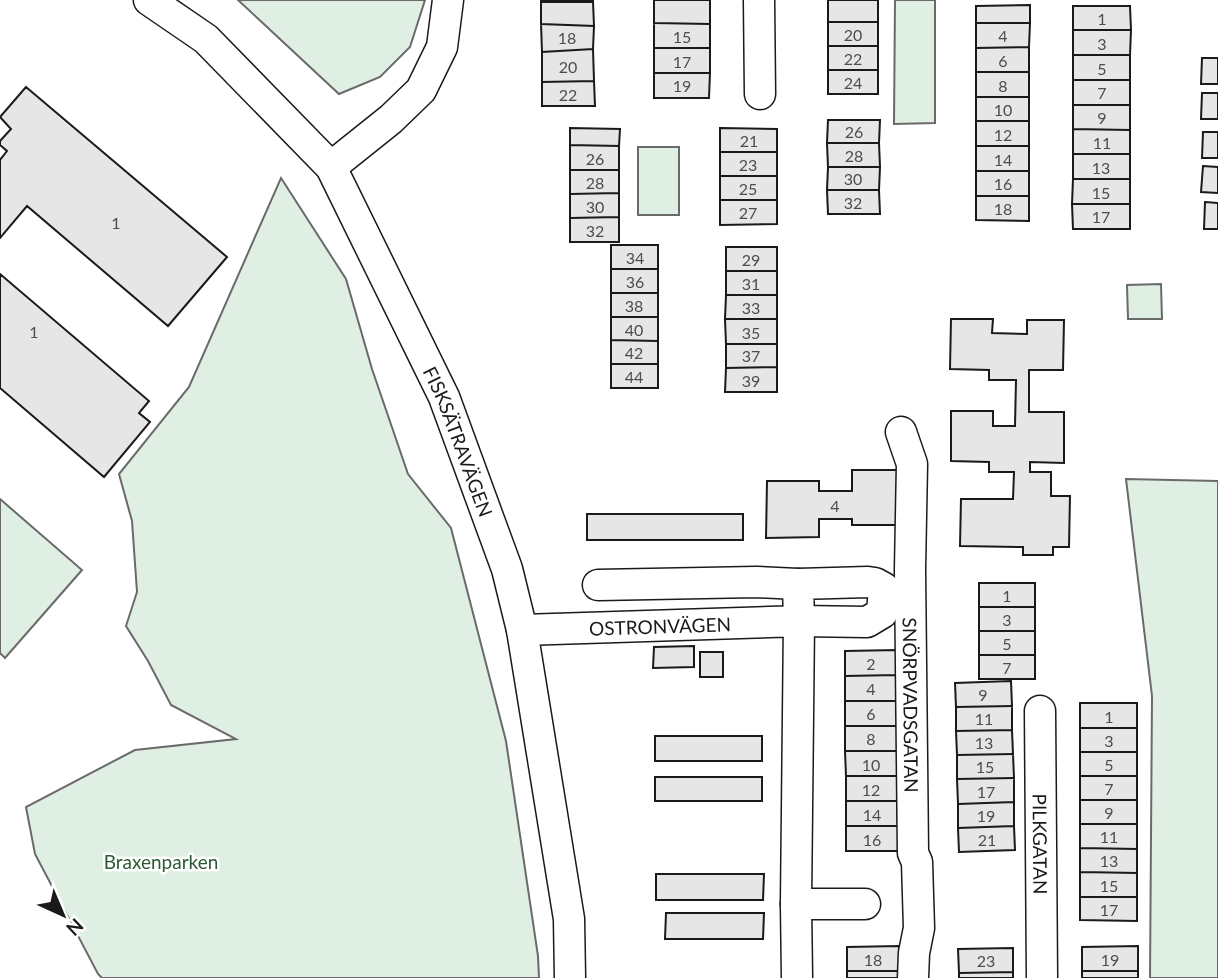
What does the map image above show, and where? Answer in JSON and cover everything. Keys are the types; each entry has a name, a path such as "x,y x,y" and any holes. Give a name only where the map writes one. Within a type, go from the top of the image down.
{"street":[{"name":"FISKSÄTRAVÄGEN","path":"149,0 205,39 331,167 444,397 507,569 522,630 569,919 570,978"},
{"path":"331,167 391,119 421,90 442,47 449,0"},
{"path":"759,0 760,94"},
{"name":"SNÖRPVADSGATAN","path":"901,432 912,464 910,569 913,853 916,862 919,928 913,978"},
{"name":"OSTRONVÄGEN","path":"522,630 799,621 867,622 875,619 884,606 884,588 868,582 598,585"},
{"path":"797,978 798,584"},
{"name":"PILKGATAN","path":"1040,711 1042,978"},
{"path":"796,904 865,904"}],"green space":[{"path":"238,0 425,0 410,47 380,77 339,94"},
{"path":"895,0 935,0 935,123 894,124"},
{"path":"638,147 679,147 679,215 638,215"},
{"name":"Braxenparken","path":"281,178 346,279 372,369 408,474 451,528 506,741 539,978 102,978 35,854 26,807 135,750 236,739 171,705 126,626 137,592 132,521 119,474 189,387"},
{"path":"1161,284 1162,319 1128,319 1127,285"},
{"path":"1126,479 1218,481 1218,978 1150,978 1152,696"},
{"path":"0,499 82,570 5,658 0,653"}],"building":[{"path":"593,0 593,2 541,2"},
{"path":"654,0 710,0 710,24 654,23"},
{"path":"828,0 878,0 878,22 828,22"},
{"path":"541,2 593,2 594,26 541,24"},
{"path":"1030,5 1030,23 976,23 976,6"},
{"path":"1073,6 1130,6 1131,30 1073,30"},
{"path":"828,22 878,22 878,46 828,46"},
{"path":"654,23 710,24 710,48 654,48"},
{"path":"976,23 1030,23 1029,47 976,48"},
{"path":"541,24 594,26 593,49 542,52"},
{"path":"1073,30 1131,30 1130,55 1073,55"},
{"path":"828,46 878,46 878,70 828,70"},
{"path":"1029,47 1029,72 976,72 976,48"},
{"path":"654,48 710,48 710,73 654,73"},
{"path":"593,49 594,81 542,82 542,52"},
{"path":"1073,55 1130,55 1130,80 1073,80"},
{"path":"1202,58 1218,58 1218,84 1201,84"},
{"path":"828,70 878,70 878,94 828,94"},
{"path":"976,72 1029,72 1029,97 976,97"},
{"path":"654,73 710,73 709,98 654,98"},
{"path":"1073,80 1130,80 1130,105 1073,105"},
{"path":"594,81 595,106 542,106 542,82"},
{"path":"26,87 227,257 168,326 27,206 0,238 0,160 7,151 0,145 0,141 11,129 0,117"},
{"path":"1202,93 1218,93 1218,119 1201,119"},
{"path":"976,97 1029,97 1029,121 976,121"},
{"path":"1073,105 1130,105 1130,130 1073,129"},
{"path":"828,120 880,120 879,143 827,143"},
{"path":"976,121 1029,121 1029,146 976,146"},
{"path":"570,128 620,129 619,146 570,145"},
{"path":"720,128 777,129 777,152 720,152"},
{"path":"1073,129 1130,130 1130,154 1073,154"},
{"path":"1203,132 1218,132 1218,158 1202,158"},
{"path":"827,143 879,143 880,167 828,167"},
{"path":"570,145 619,146 619,170 570,170"},
{"path":"976,146 1029,146 1029,171 976,171"},
{"path":"720,152 777,152 777,176 720,176"},
{"path":"1073,154 1130,154 1130,179 1073,179"},
{"path":"1203,166 1218,167 1218,193 1201,192"},
{"path":"828,167 880,167 879,190 827,190"},
{"path":"570,170 619,170 619,193 570,194"},
{"path":"976,171 1029,171 1029,196 976,196"},
{"path":"720,176 777,176 777,200 720,200"},
{"path":"1073,179 1130,179 1130,204 1072,204"},
{"path":"827,190 879,190 880,214 828,214"},
{"path":"619,193 619,217 570,218 570,194"},
{"path":"976,196 1029,196 1029,221 976,220"},
{"path":"720,200 777,200 777,224 720,225"},
{"path":"1205,202 1218,203 1218,229 1204,229"},
{"path":"1072,204 1130,204 1130,229 1073,229"},
{"path":"619,217 619,242 570,242 570,218"},
{"path":"611,245 658,245 658,269 611,269"},
{"path":"726,247 777,247 777,271 726,271"},
{"path":"611,269 658,269 658,293 611,293"},
{"path":"726,271 777,271 777,295 726,295"},
{"path":"0,274 149,401 139,413 150,422 104,477 0,388"},
{"path":"611,293 658,293 658,317 611,317"},
{"path":"726,295 777,295 777,319 725,319"},
{"path":"611,317 658,317 658,341 611,340"},
{"path":"725,319 777,319 777,344 726,344"},
{"path":"951,319 993,319 992,333 1027,334 1027,320 1064,320 1063,370 1029,370 1029,412 1064,412 1064,463 1030,462 1030,472 1051,472 1051,496 1070,496 1069,547 1053,547 1053,555 1023,555 1023,547 960,546 961,499 1013,499 1014,472 989,472 989,462 951,461 951,411 993,411 993,426 1015,426 1016,380 989,380 989,370 950,369"},
{"path":"611,340 658,341 658,364 611,364"},
{"path":"726,344 777,344 777,367 726,368"},
{"path":"611,364 658,364 658,388 611,388"},
{"path":"777,367 777,392 725,392 726,368"},
{"path":"852,470 903,470 903,525 852,525 852,519 819,519 819,537 766,538 767,481 819,481 819,491 852,491"},
{"path":"587,514 743,514 743,540 587,540"},
{"path":"979,583 1035,583 1035,607 979,607"},
{"path":"979,607 1035,607 1035,631 979,631"},
{"path":"979,631 1035,631 1035,655 979,655"},
{"path":"694,646 694,667 653,668 654,647"},
{"path":"897,650 897,675 845,676 845,651"},
{"path":"700,652 723,652 723,677 700,677"},
{"path":"979,655 1035,655 1035,679 979,679"},
{"path":"897,675 897,701 845,701 845,676"},
{"path":"1011,681 1012,706 956,707 955,683"},
{"path":"845,701 897,701 897,726 845,726"},
{"path":"1080,703 1137,703 1137,728 1080,728"},
{"path":"1012,706 1012,730 956,731 956,707"},
{"path":"845,726 897,726 897,751 845,751"},
{"path":"1080,728 1137,728 1137,752 1080,752"},
{"path":"1012,730 1013,754 957,755 956,731"},
{"path":"655,736 762,736 762,761 655,761"},
{"path":"845,751 897,751 897,776 846,776"},
{"path":"1080,752 1137,752 1137,776 1080,776"},
{"path":"1013,754 1014,778 957,779 957,755"},
{"path":"846,776 897,776 897,801 846,801"},
{"path":"1080,776 1137,776 1137,800 1080,800"},
{"path":"655,777 762,777 762,801 655,801"},
{"path":"1014,778 1014,802 958,804 957,779"},
{"path":"1080,800 1137,800 1137,824 1080,824"},
{"path":"846,801 897,801 898,826 846,826"},
{"path":"1014,802 1014,826 958,828 958,804"},
{"path":"1080,824 1137,824 1137,849 1080,848"},
{"path":"846,826 898,826 898,851 846,851"},
{"path":"1014,826 1015,850 959,852 958,828"},
{"path":"1080,848 1137,849 1137,873 1080,872"},
{"path":"1080,872 1137,873 1137,897 1080,897"},
{"path":"656,874 764,874 763,900 656,900"},
{"path":"1080,897 1137,897 1137,921 1080,920"},
{"path":"666,913 764,913 763,939 665,939"},
{"path":"899,946 899,971 847,971 847,947"},
{"path":"1138,946 1138,971 1082,971 1082,947"},
{"path":"1013,948 1013,972 959,973 958,949"},
{"path":"847,971 899,971 899,978 847,978"},
{"path":"1082,971 1138,971 1138,978 1082,978"},
{"path":"1013,972 1013,978 959,978 959,973"}]}
